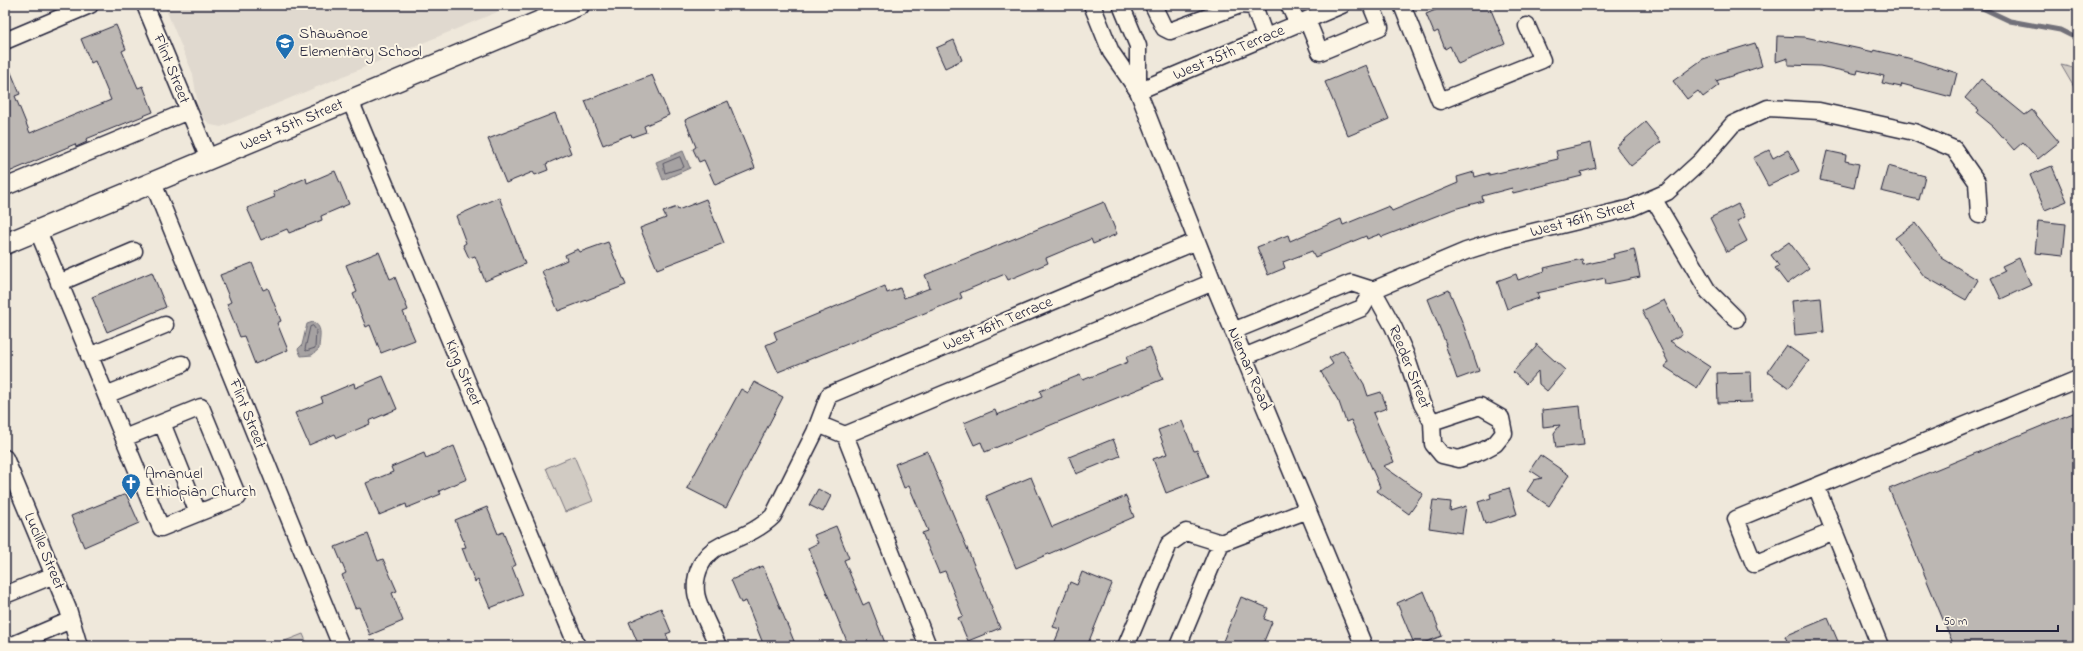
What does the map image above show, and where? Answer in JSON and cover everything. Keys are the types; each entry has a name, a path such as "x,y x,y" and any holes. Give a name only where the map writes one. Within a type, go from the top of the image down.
{"main road":[{"name":"West 75th Street","path":"5,244 579,5"}],"street":[{"path":"5,41 90,5"},
{"name":"Flint Street","path":"145,5 209,159"},
{"name":"Nieman Road","path":"1092,5 1111,52 1138,91 1213,282 1364,646"},
{"name":"Nieman Road","path":"1121,5 1138,46 1138,91"},
{"path":"1153,5 1164,28 1170,31 1240,5 1254,6 1265,37"},
{"path":"1289,5 1302,22 1320,52 1380,26 1371,5"},
{"name":"West 75th Terrace","path":"1138,91 1342,5"},
{"path":"1402,5 1440,101 1542,60 1528,26"},
{"name":"King Street","path":"350,100 577,646"},
{"name":"West 76th Street","path":"1373,290 1466,251 1504,239 1631,208 1667,192 1701,161 1733,124 1768,108 1826,112 1914,132 1954,149 1977,182 1979,215"},
{"name":"Flint Street","path":"5,187 188,111"},
{"name":"Flint Street","path":"153,183 342,646"},
{"path":"1652,198 1708,291 1736,319"},
{"path":"38,231 161,528 238,497 201,407 124,438"},
{"name":"West 76th Terrace","path":"718,646 696,593 701,564 708,554 718,547 751,532 765,524 773,516 818,424 828,395 1197,241"},
{"path":"59,283 134,251"},
{"path":"818,424 845,435 1213,282"},
{"path":"1233,331 1351,284 1373,290 1362,308 1244,357"},
{"name":"Reeder Street","path":"1373,290 1393,326 1405,353 1422,404 1432,422"},
{"path":"89,356 166,325"},
{"path":"106,395 182,364"},
{"path":"1834,531 1754,564 1736,519 2078,379"},
{"path":"162,423 198,513"},
{"path":"845,435 928,646"},
{"name":"Lucille Street","path":"6,462 54,575 79,646"},
{"path":"1816,486 1880,646"},
{"path":"1126,646 1169,544 1186,532 1222,543 1308,510"},
{"path":"1178,646 1222,543"},
{"path":"5,595 54,575"},
{"path":"10,646 71,620"}],"shaded area":[{"name":"Shawanoe Elementary School","path":"164,5 514,5 221,127 211,125 203,118 198,106 193,74"},
{"path":"2061,65 2078,69 2078,94"},
{"path":"574,456 593,501 565,512 546,468"},
{"path":"303,634 308,646 272,646"}],"water":[{"path":"683,151 690,168 663,180 656,162"},
{"path":"313,322 319,327 320,330 319,349 312,355 301,356 298,349 302,345 307,324"}],"building":[{"path":"1447,5 1489,5 1505,44 1458,64 1450,46 1445,49 1438,31 1434,33 1426,14"},
{"path":"116,25 126,49 122,51 138,88 143,86 153,112 86,139 87,142 76,147 75,144 9,172 5,163 5,58 20,94 15,96 30,133 111,100 95,61 91,63 81,39"},
{"path":"1777,36 1805,37 1874,52 1874,50 1908,58 1957,73 1951,97 1902,84 1901,87 1882,83 1884,76 1858,70 1857,74 1820,66 1788,65 1788,58 1776,62"},
{"path":"954,40 962,60 945,68 936,48"},
{"path":"1755,43 1762,66 1716,81 1719,85 1703,97 1698,91 1687,99 1673,81 1703,59"},
{"path":"1366,65 1389,119 1348,136 1325,82"},
{"path":"652,75 669,115 644,126 646,132 632,137 631,134 603,145 585,101"},
{"path":"1981,79 2025,115 2032,110 2059,142 2038,159 2023,142 2014,150 1994,127 1977,113 1979,110 1965,98"},
{"path":"728,101 755,168 715,185 704,160 699,162 693,149 696,147 685,120"},
{"path":"555,113 571,153 546,164 548,170 535,175 533,172 506,183 488,139"},
{"path":"1645,122 1661,142 1631,166 1616,147"},
{"path":"1591,143 1596,168 1581,172 1582,176 1513,193 1512,188 1482,196 1483,201 1454,209 1382,237 1380,234 1367,239 1366,236 1315,257 1312,251 1283,262 1285,268 1268,275 1257,247 1288,235 1290,241 1341,219 1343,225 1389,206 1392,211 1458,183 1457,177 1474,172 1475,177 1489,173 1489,175 1558,159 1556,151"},
{"path":"1769,150 1773,158 1788,150 1799,171 1768,186 1753,158"},
{"path":"1827,151 1846,155 1845,161 1859,164 1854,188 1820,180"},
{"path":"1888,166 1925,176 1919,200 1881,191"},
{"path":"2052,166 2067,201 2045,210 2030,175"},
{"path":"335,171 349,204 321,216 322,220 289,233 287,229 261,240 247,208 275,197 273,192 306,178 307,183"},
{"path":"499,197 525,264 485,281 475,256 469,258 463,245 466,243 456,216"},
{"path":"706,199 724,243 657,269 640,228 666,218 663,212 677,207 678,210"},
{"path":"1104,202 1117,234 1093,244 1091,239 1046,258 1048,263 1008,280 1005,274 960,293 962,298 778,372 766,345 777,340 774,332 885,286 887,293 900,288 904,298 930,288 925,275"},
{"path":"1738,204 1745,217 1737,221 1747,241 1727,252 1710,218"},
{"path":"2038,221 2066,224 2063,256 2035,253"},
{"path":"1915,223 1942,258 1978,280 1966,300 1924,276 1895,238"},
{"path":"608,242 626,285 558,311 542,271 567,260 565,255 578,249 580,252"},
{"path":"1789,242 1809,268 1787,284 1775,268 1779,266 1771,255"},
{"path":"1634,249 1640,277 1606,284 1605,278 1537,293 1539,298 1507,309 1497,281 1516,274 1518,280 1545,271 1544,268 1582,259 1583,265 1614,258 1613,254"},
{"path":"379,252 390,279 395,277 408,310 403,312 415,340 381,353 370,325 366,327 353,294 357,292 346,265"},
{"path":"2019,258 2031,285 2001,299 1991,278 2005,271 2002,266"},
{"path":"252,263 263,290 268,288 281,321 277,323 288,350 255,364 244,336 240,337 227,304 231,302 220,275"},
{"path":"152,272 166,307 107,332 92,297"},
{"path":"1449,290 1463,324 1479,371 1457,379 1446,344 1428,299"},
{"path":"1821,298 1824,332 1795,335 1792,301"},
{"path":"1664,300 1682,335 1670,341 1710,367 1697,388 1665,367 1668,362 1642,311"},
{"path":"1536,344 1565,370 1547,391 1539,384 1538,371 1526,384 1513,372 1536,347"},
{"path":"1786,345 1809,361 1789,388 1767,372"},
{"path":"1150,347 1163,379 985,452 981,442 974,445 964,423 995,410 997,415 1042,397 1040,391 1080,375 1083,380 1128,362 1126,357"},
{"path":"1343,350 1364,384 1368,396 1381,392 1387,408 1373,413 1394,462 1383,466 1423,494 1409,514 1377,491 1380,487 1351,420 1346,422 1339,402 1321,372 1333,364 1329,358"},
{"path":"1751,372 1752,402 1718,403 1717,373"},
{"path":"383,376 397,409 369,421 370,424 337,438 335,434 309,445 295,413 323,402 321,397 354,383 355,388"},
{"path":"754,382 783,397 726,508 687,488 741,389 748,393"},
{"path":"1580,406 1584,445 1556,448 1554,433 1560,425 1543,427 1542,410"},
{"path":"2078,411 2078,646 1954,646 1889,489"},
{"path":"1182,421 1194,451 1197,450 1208,477 1166,493 1153,459 1167,454 1158,430"},
{"path":"1113,439 1120,456 1076,474 1069,457"},
{"path":"454,446 467,479 439,491 441,494 407,508 406,504 379,515 366,483 393,472 391,467 424,453 426,458"},
{"path":"927,451 1000,628 968,641 958,618 963,616 945,571 939,573 922,533 928,531 909,486 904,488 895,464"},
{"path":"1540,455 1569,475 1549,506 1527,491 1534,480 1542,478 1530,470"},
{"path":"1031,477 1052,527 1126,496 1134,517 1016,568 986,496"},
{"path":"1509,488 1517,514 1485,524 1478,502 1491,498 1490,494"},
{"path":"818,489 831,496 823,512 809,505"},
{"name":"Amanuel Ethiopian Church","path":"126,494 139,523 84,547 71,516"},
{"path":"1433,500 1451,502 1450,511 1466,506 1462,533 1429,528"},
{"path":"487,507 498,534 503,532 516,565 512,567 523,595 490,608 478,580 475,582 462,548 466,547 455,520"},
{"path":"836,526 849,558 844,560 863,605 869,602 885,643 877,646 849,646 808,548 818,543 814,535"},
{"path":"368,534 378,561 383,559 397,591 392,593 403,621 370,635 359,607 355,608 342,575 346,573 335,547"},
{"path":"763,566 796,646 764,646 746,601 741,603 731,580"},
{"path":"1082,572 1112,584 1087,646 1053,646 1060,629 1053,627 1070,582 1077,585"},
{"path":"1424,591 1442,636 1415,646 1397,603"},
{"path":"1241,597 1268,608 1264,619 1272,622 1262,646 1221,646"},
{"path":"661,608 671,632 666,634 671,646 639,646 629,622"},
{"path":"1828,618 1840,646 1789,646 1785,636"}],"waterway":[{"path":"1976,5 2010,21 2060,30 2078,39"}],"place":[{"name":"Shawanoe Elementary School","path":"285,60"},
{"name":"Amanuel Ethiopian Church","path":"131,500"}]}
